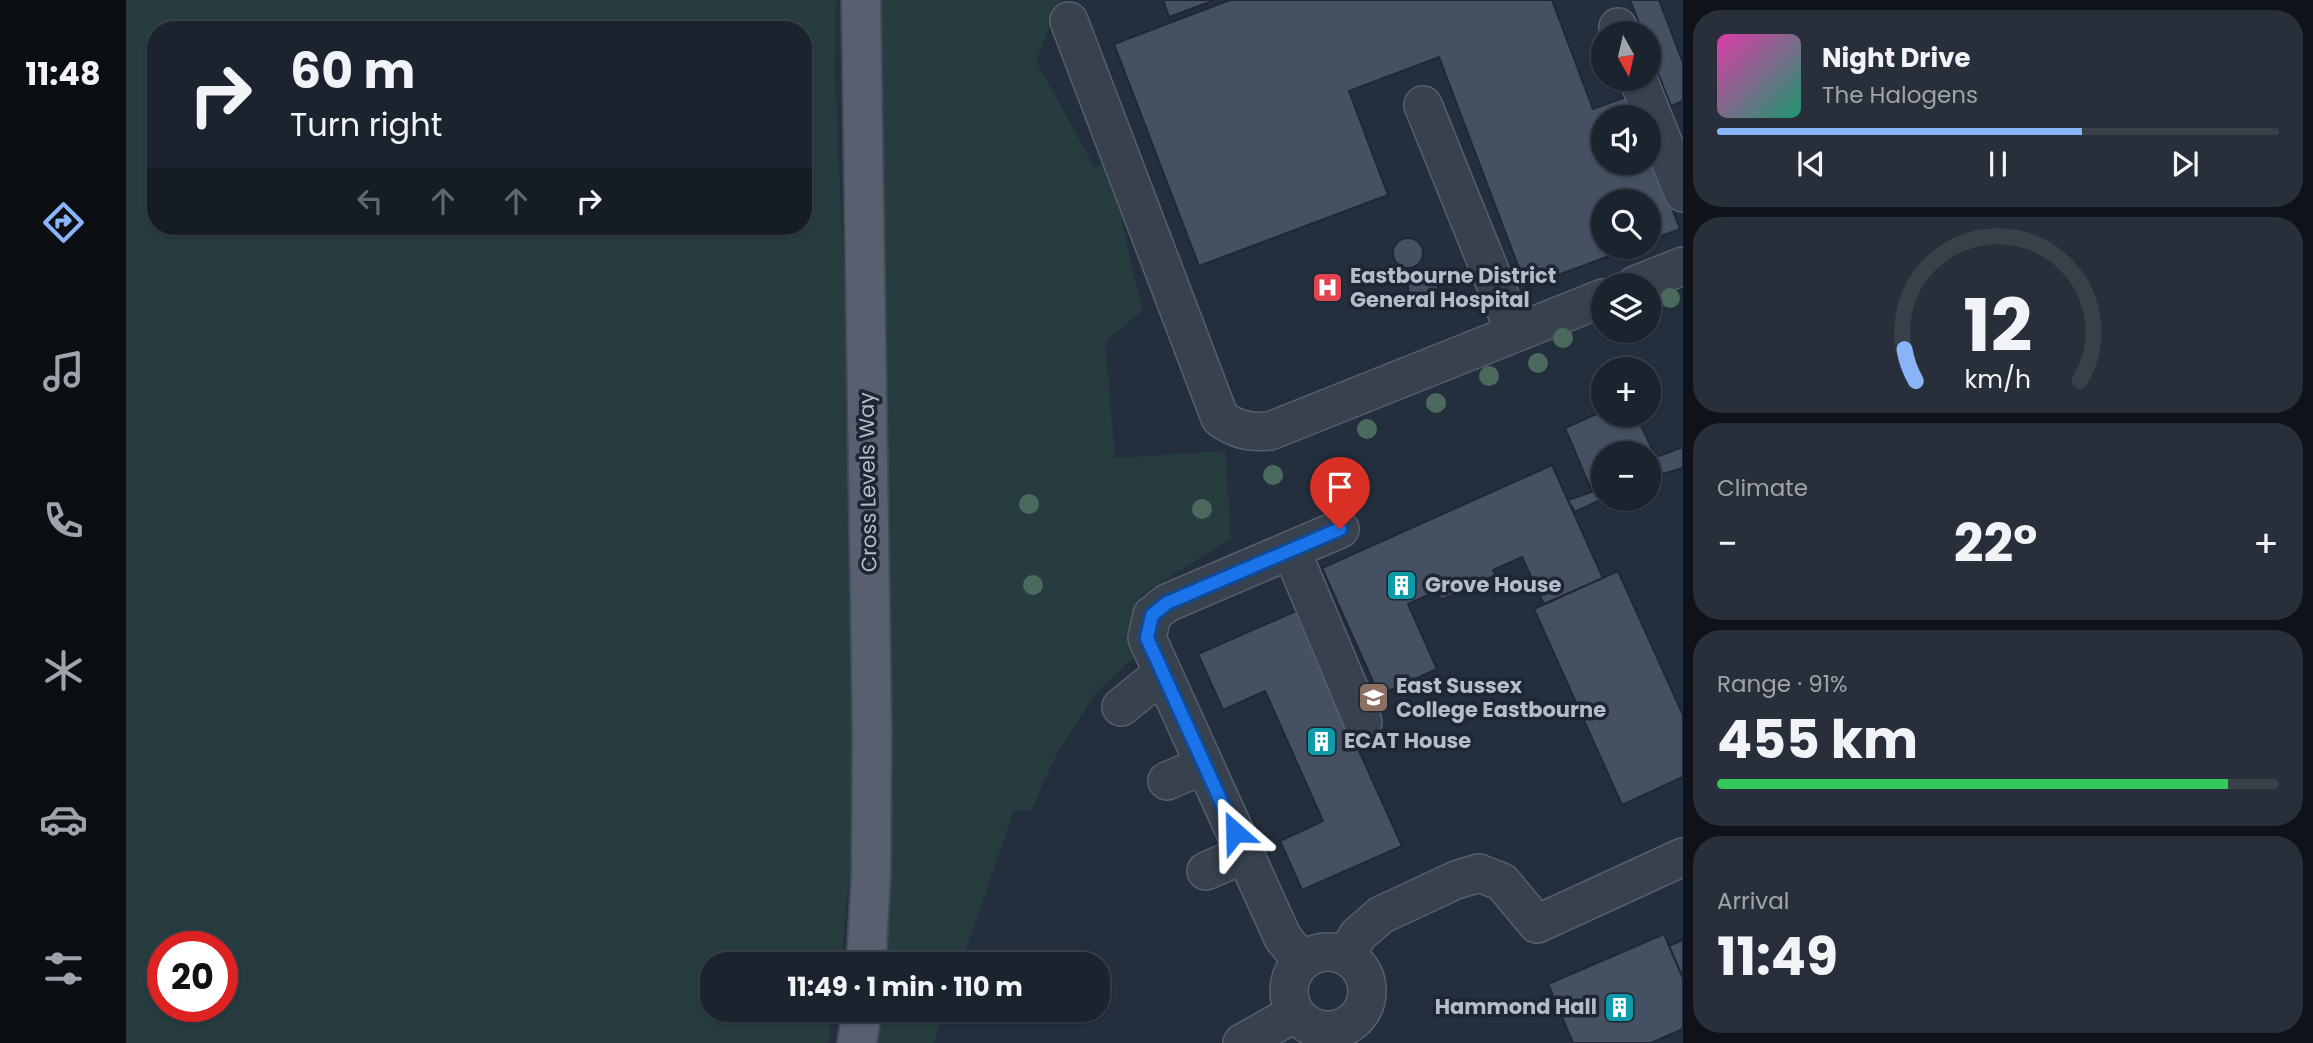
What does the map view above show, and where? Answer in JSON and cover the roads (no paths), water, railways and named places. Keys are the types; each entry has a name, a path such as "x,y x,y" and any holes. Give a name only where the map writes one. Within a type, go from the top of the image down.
{"main road":[{"name":"Cross Levels Way","path":"861,0 872,734 871,875 867,952"},
{"path":"857,1043 860,1022"}],"lane":[{"path":"1069,21 1220,418 1231,426 1257,432 1270,430 1321,399 1384,375 1515,333 1591,303"},
{"path":"1643,91 1683,193"},
{"path":"1423,105 1515,333"},
{"path":"1661,275 1683,266"},
{"path":"1302,961 1283,938 1147,638 1152,615 1167,603 1292,552 1340,529"},
{"path":"1292,552 1363,722"},
{"path":"1121,707 1163,673"},
{"path":"1167,781 1204,765"},
{"path":"1206,872 1245,854"},
{"path":"1346,956 1358,934 1381,915 1456,880 1479,873 1502,882 1537,924 1683,857"},
{"path":"1323,952 1346,956 1356,963 1367,986 1362,1010 1347,1035 1317,1029 1295,1013 1290,1003 1289,981 1302,961 1323,952"},
{"path":"1242,1043 1295,1013"}],"place":[{"name":"Eastbourne District General Hospital","path":"1327,288"},
{"name":"Grove House","path":"1402,585"},
{"name":"East Sussex College Eastbourne","path":"1373,698"},
{"name":"ECAT House","path":"1321,741"},
{"name":"Hammond Hall","path":"1620,1007"}]}
